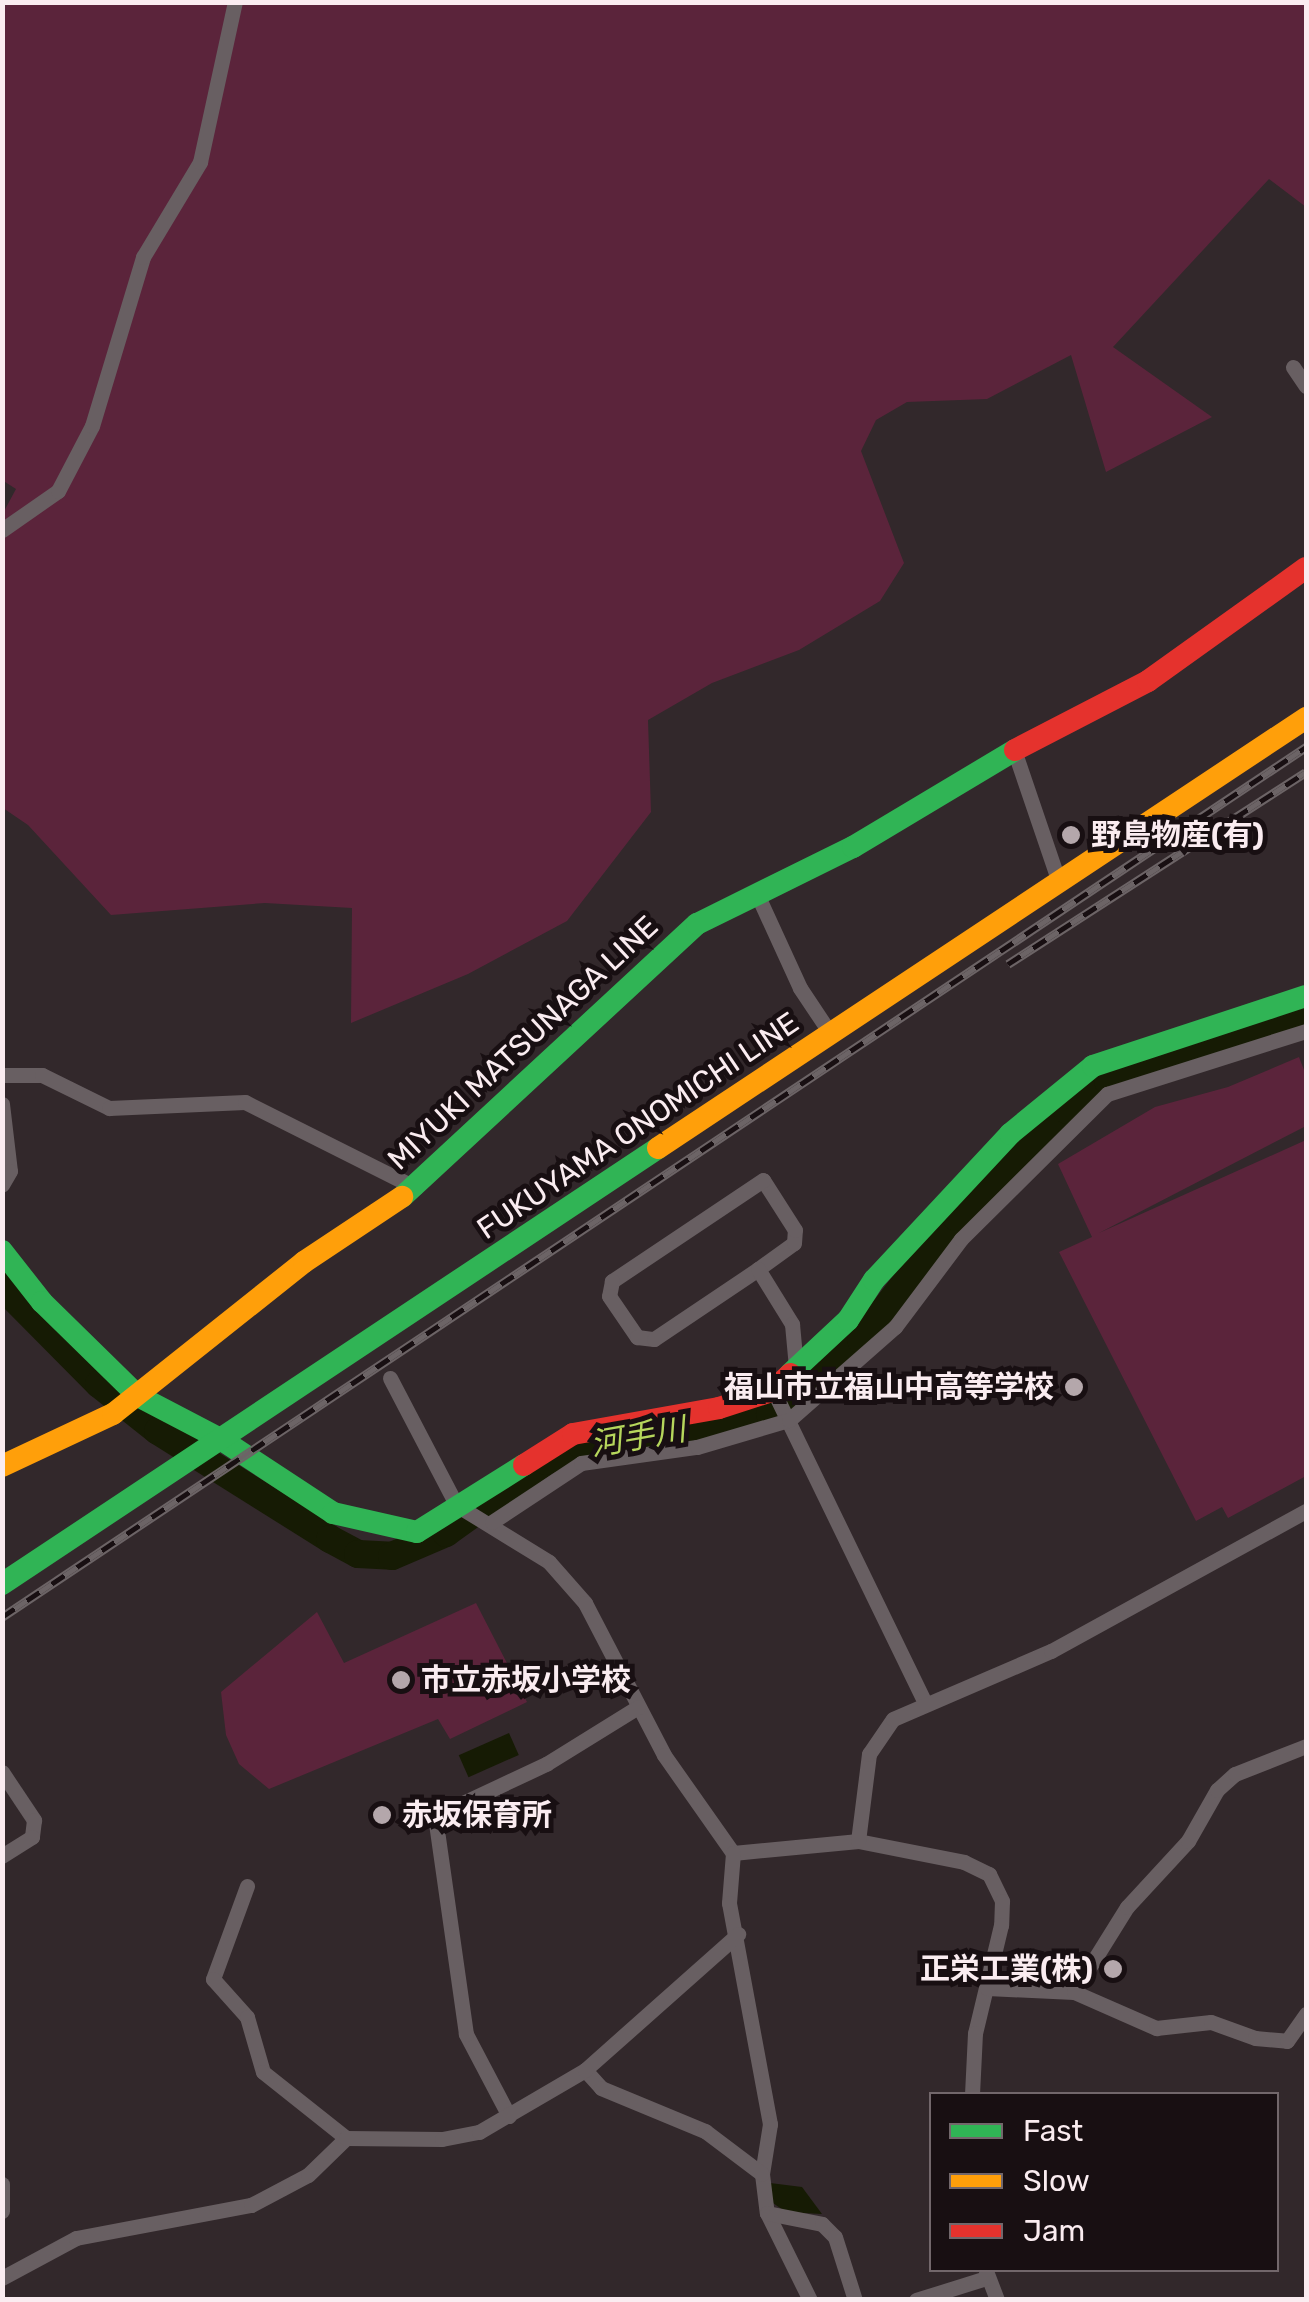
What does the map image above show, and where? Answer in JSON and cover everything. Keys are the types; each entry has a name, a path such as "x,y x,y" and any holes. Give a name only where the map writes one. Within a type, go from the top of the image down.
{"main road":[{"name":"MIYUKI MATSUNAGA LINE","path":"2,1466 130,1402 304,1262 416,1188 665,949 697,924 853,847 1014,750 1148,681 1306,568"},
{"name":"FUKUYAMA ONOMICHI LINE","path":"2,1584 1306,718"},
{"path":"2,1251 130,1402 217,1444 333,1513 373,1527 417,1532 574,1434 718,1408 774,1392 848,1320 874,1280 1010,1134 1093,1066 1306,996"}],"street":[{"path":"2,530 58,491 92,426 143,257 200,162 235,2"},
{"path":"1293,367 1306,386"},
{"path":"1014,750 1059,882"},
{"path":"757,894 800,988 830,1033"},
{"path":"489,1521 581,1463 698,1447 788,1418 895,1327 960,1239 1107,1094 1306,1031"},
{"path":"2,1075 42,1075 108,1108 245,1102 416,1188"},
{"path":"2,1104 10,1171 2,1185"},
{"path":"762,1180 795,1230 794,1243 758,1269 654,1339 637,1337 609,1296 612,1281 762,1180"},
{"path":"758,1269 792,1324 796,1367"},
{"path":"390,1378 460,1507 489,1521 550,1562 586,1603 638,1708 733,1852"},
{"path":"774,1392 924,1703"},
{"path":"858,1841 877,1735 924,1703 1051,1651 1306,1511"},
{"path":"509,2116 466,2034 436,1816 546,1764 638,1708"},
{"path":"1074,1992 1110,1931 1170,1866 1218,1790 1234,1774 1306,1746"},
{"path":"2,1772 34,1820 34,1831 2,1856"},
{"path":"733,1852 858,1841 964,1862 988,1874 1002,1901 974,2033 972,2092"},
{"path":"733,1852 726,1872 770,2124 762,2174 767,2213 810,2300"},
{"path":"247,1886 213,1979 247,2017 263,2072 346,2138 442,2139 479,2132 585,2070 738,1934"},
{"path":"986,1988 1074,1992 1156,2028 1211,2022 1271,2039 1287,2040 1306,2014"},
{"path":"585,2070 601,2088 705,2131 762,2174"},
{"path":"2,2278 76,2238 251,2205 308,2175 346,2138"},
{"path":"2,2184 2,2211"},
{"path":"767,2213 822,2224 835,2237 854,2300"},
{"path":"916,2300 986,2274 997,2300"}],"shaded area":[{"path":"3,3 1306,3 1306,207 1269,179 1113,347 1212,417 1106,472 1071,355 987,399 907,402 876,420 861,451 904,563 880,601 799,650 712,683 648,720 651,812 567,921 468,974 351,1023 352,908 265,903 111,915 28,825 3,808 2,515 16,489 2,480"},
{"path":"1299,1057 1306,1075 1306,1126 1099,1233 1306,1140 1306,1476 1228,1518 1222,1507 1196,1521 1059,1252 1092,1237 1058,1164 1155,1107 1228,1087"},
{"path":"476,1603 527,1702 450,1739 438,1719 269,1789 239,1764 226,1735 221,1692 317,1612 344,1663"},
{"path":"509,1733 519,1755 469,1777 459,1755"},
{"path":"770,2183 802,2187 822,2214 786,2212 770,2201"}],"waterway":[{"name":"河手川","path":"2,1286 99,1384 158,1431 358,1554 392,1556 446,1533 546,1461 581,1445 770,1414 806,1392 861,1340 956,1217 1067,1110 1108,1081 1306,1017"}],"railway":[{"path":"2,1617 1306,747"},
{"path":"1008,964 1306,772"}],"traffic: fast":[{"path":"402,1197 697,924 853,847 1015,750"},
{"path":"790,1374 848,1320 874,1280 1010,1134 1093,1066 1306,996"},
{"path":"2,1584 658,1148"},
{"path":"2,1251 42,1302 138,1396 222,1440 333,1513 417,1532 524,1465"}],"traffic: slow":[{"path":"658,1148 1306,718"},
{"path":"2,1466 113,1414 304,1262 402,1197"}],"traffic: jam":[{"path":"1015,750 1148,681 1306,568"},
{"path":"524,1465 573,1434 719,1408 772,1391 790,1374"}],"place":[{"name":"野島物産(有)","path":"1071,835"},
{"name":"福山市立福山中高等学校","path":"1074,1387"},
{"name":"市立赤坂小学校","path":"401,1680"},
{"name":"赤坂保育所","path":"382,1815"},
{"name":"正栄工業(株)","path":"1113,1969"}]}
